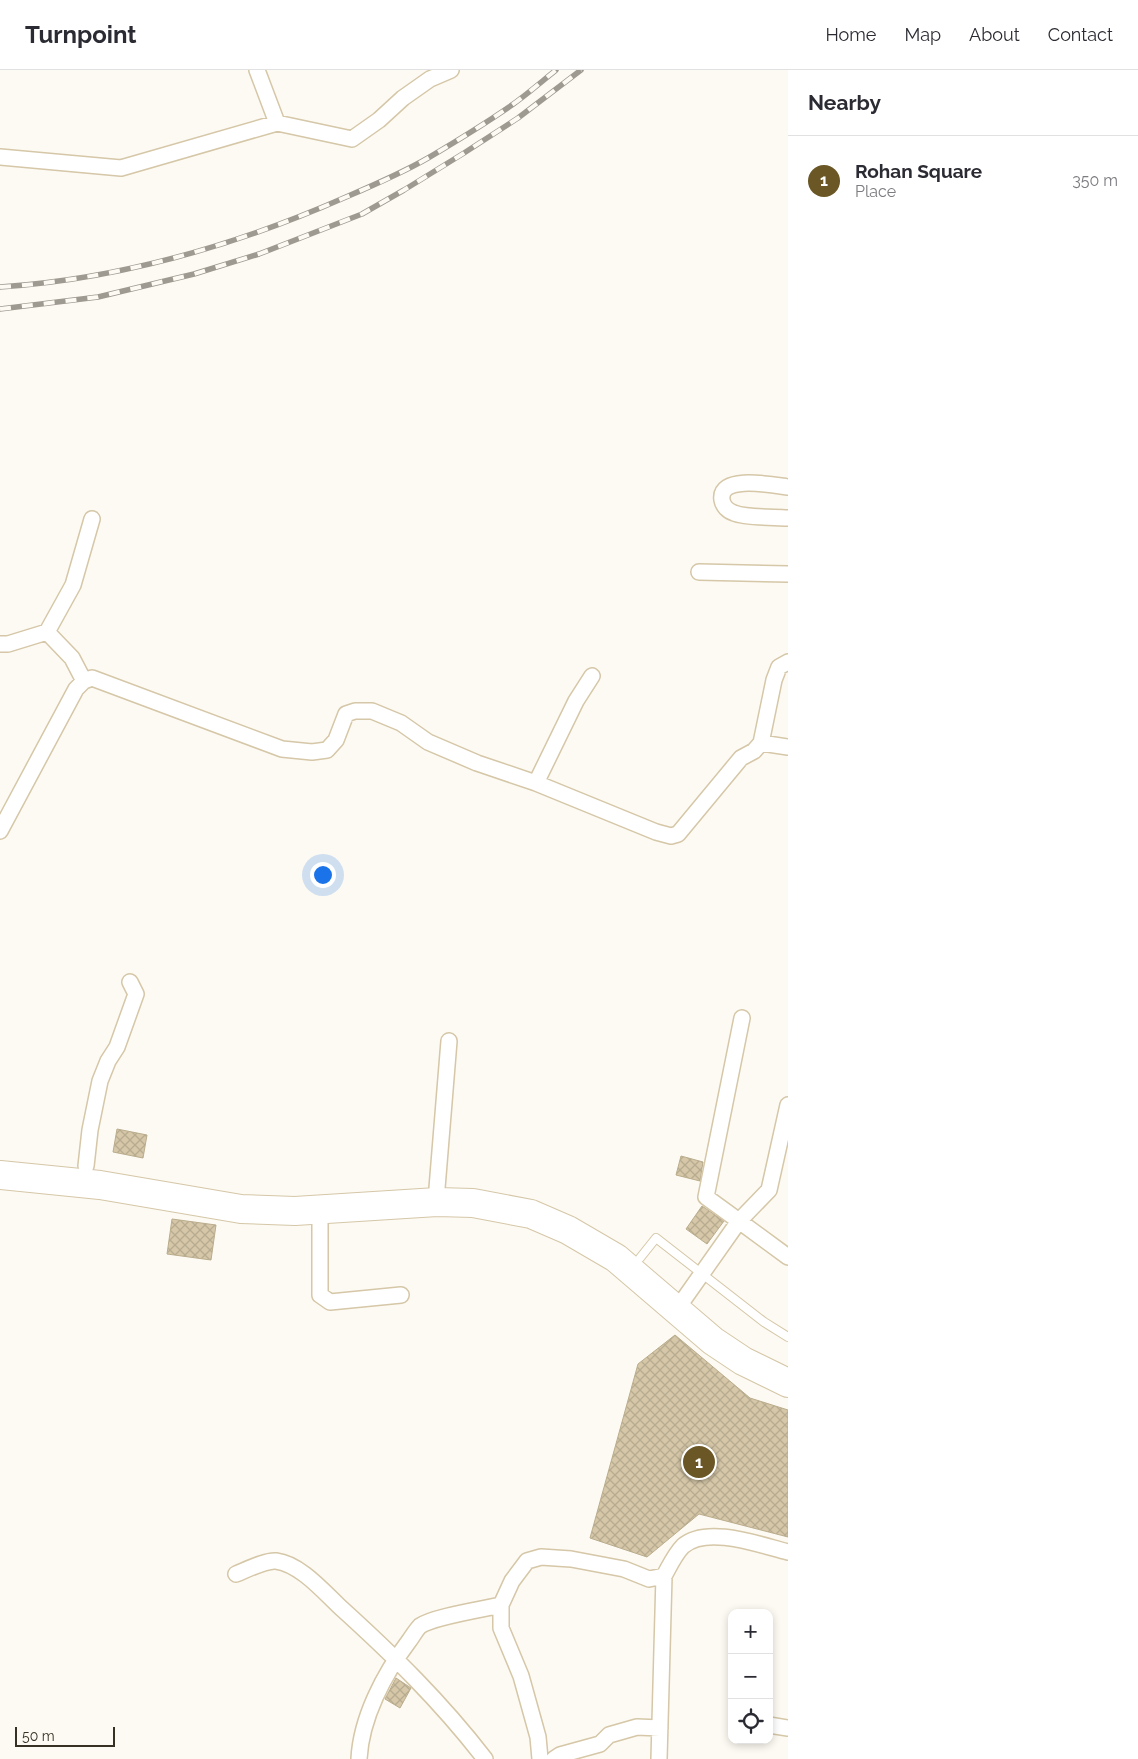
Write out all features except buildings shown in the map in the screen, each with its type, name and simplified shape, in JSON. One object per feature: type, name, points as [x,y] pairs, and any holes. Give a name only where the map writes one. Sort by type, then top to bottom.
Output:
[{"type":"highway","points":[[0,1159],[86,1166],[224,1190],[281,1196],[316,1196],[437,1188],[475,1189],[536,1201],[574,1217],[624,1246],[721,1330],[788,1368]]},
{"type":"highway","points":[[0,1175],[100,1184],[241,1209],[295,1211],[437,1202],[473,1203],[531,1214],[568,1230],[616,1258],[713,1341],[743,1361],[788,1383]]},
{"type":"street","points":[[257,70],[277,123]]},
{"type":"street","points":[[0,157],[121,168],[277,123],[352,138],[379,120],[402,98],[430,79],[451,70]]},
{"type":"street","points":[[788,486],[740,483],[726,487],[722,498],[723,504],[733,513],[788,518]]},
{"type":"street","points":[[0,644],[15,642],[47,632],[73,585],[92,519]]},
{"type":"street","points":[[699,572],[788,574]]},
{"type":"street","points":[[47,632],[72,658],[84,681]]},
{"type":"street","points":[[0,831],[76,689],[84,681],[92,678],[282,749],[305,752],[327,750],[336,740],[346,714],[355,711],[372,711],[401,723],[428,742],[477,763],[536,783],[670,836],[678,834],[741,758],[754,751],[761,743],[774,680],[779,667],[788,662]]},
{"type":"street","points":[[536,783],[576,701],[592,676]]},
{"type":"street","points":[[761,743],[788,747]]},
{"type":"street","points":[[86,1166],[90,1130],[100,1081],[108,1061],[117,1047],[136,994],[130,982]]},
{"type":"street","points":[[742,1018],[706,1197],[788,1257]]},
{"type":"street","points":[[437,1188],[449,1041]]},
{"type":"street","points":[[684,1299],[701,1272],[739,1221],[770,1190],[788,1105]]},
{"type":"street","points":[[320,1210],[320,1296],[330,1302],[401,1295]]},
{"type":"street","points":[[659,1759],[664,1576],[683,1546],[703,1537],[732,1537],[788,1552]]},
{"type":"street","points":[[540,1759],[538,1737],[521,1676],[501,1628],[501,1605],[512,1581],[527,1561],[541,1557],[571,1559],[624,1569],[649,1579],[664,1576]]},
{"type":"street","points":[[236,1574],[253,1566],[276,1561],[300,1570],[396,1658],[460,1726],[485,1759]]},
{"type":"street","points":[[359,1759],[360,1742],[374,1700],[396,1658],[420,1626],[441,1618],[501,1605]]},
{"type":"street","points":[[773,1726],[788,1728]]},
{"type":"street","points":[[554,1759],[560,1755],[600,1744],[609,1735],[637,1727],[660,1728]]},
{"type":"lane","points":[[640,1258],[656,1238],[764,1322],[788,1337]]},
{"type":"railway","points":[[0,287],[45,283],[133,268],[220,244],[305,214],[388,179],[428,158],[509,107],[556,70]]},
{"type":"railway","points":[[0,309],[98,297],[194,274],[259,254],[362,214],[404,190],[518,118],[581,70]]},
{"type":"place","name":"Rohan Square","points":[[699,1462]]}]
